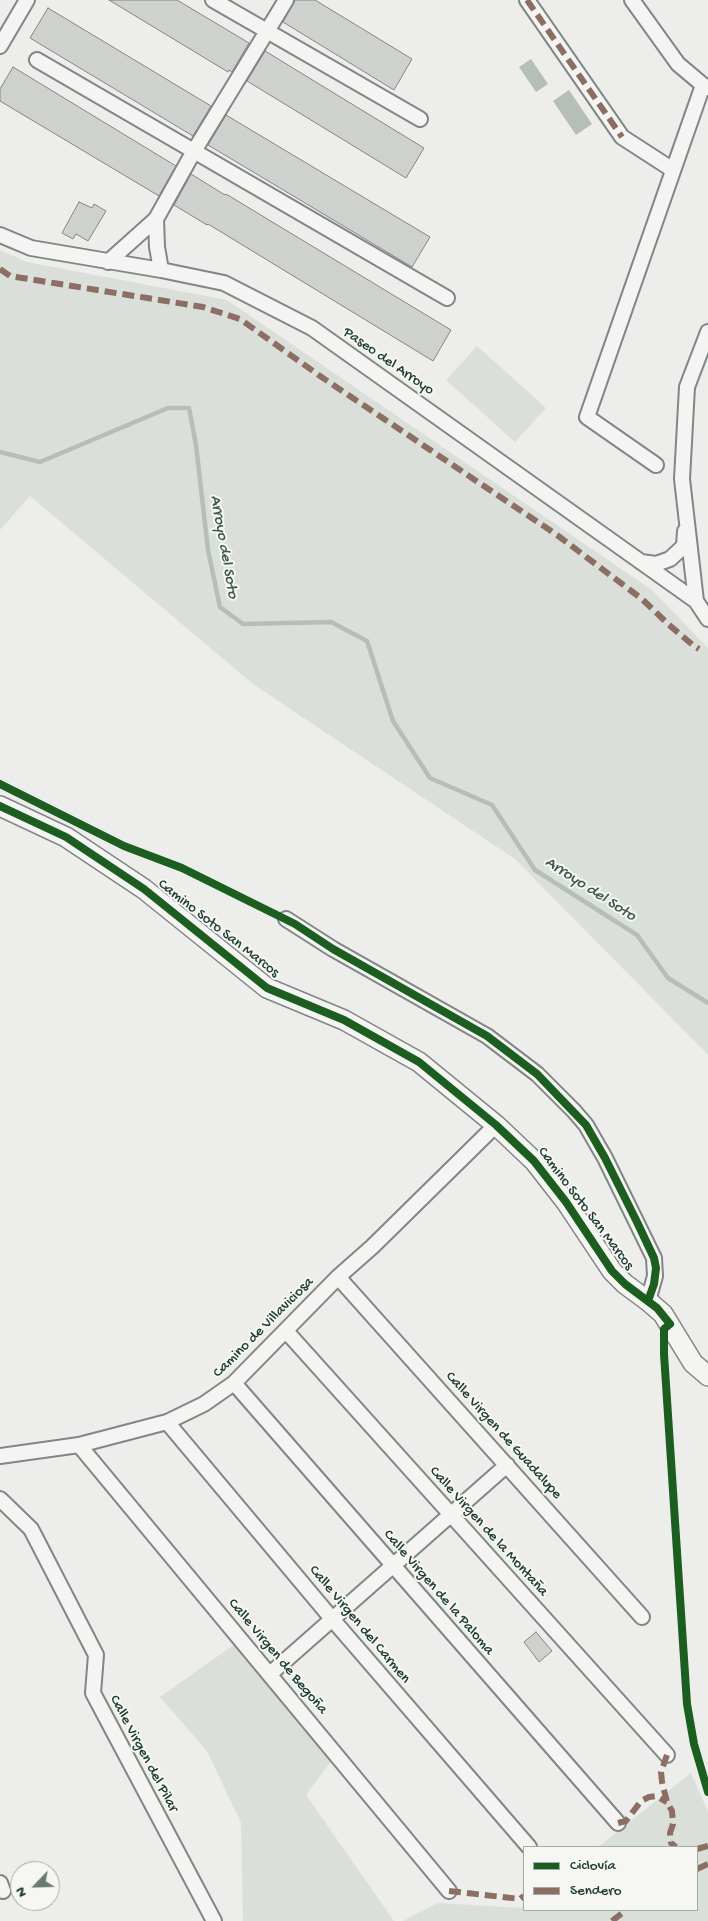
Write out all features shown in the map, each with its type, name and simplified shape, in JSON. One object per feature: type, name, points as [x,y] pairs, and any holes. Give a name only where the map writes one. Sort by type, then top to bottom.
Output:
[{"type":"street","points":[[0,46],[27,0]]},
{"type":"street","points":[[212,0],[420,120]]},
{"type":"street","points":[[108,262],[156,219],[194,151],[286,0]]},
{"type":"street","points":[[526,0],[622,137],[673,170]]},
{"type":"street","points":[[632,0],[678,64],[705,87],[673,170],[587,417],[656,465]]},
{"type":"street","points":[[37,60],[447,298]]},
{"type":"street","points":[[156,219],[157,246],[161,270]]},
{"type":"street","name":"Paseo del Arroyo","points":[[0,235],[31,248],[161,270],[224,283],[312,328],[696,601],[708,619]]},
{"type":"street","points":[[696,601],[682,479],[688,387],[708,332]]},
{"type":"street","points":[[640,562],[656,564],[670,559],[684,546],[686,517]]},
{"type":"street","name":"Camino Soto San Marcos","points":[[0,806],[66,837],[144,889],[267,988],[344,1020],[419,1062],[496,1125],[534,1160],[566,1202],[612,1271],[666,1319],[693,1363],[708,1376]]},
{"type":"street","points":[[286,919],[333,949],[487,1036],[537,1074],[565,1101],[586,1125],[594,1139],[654,1258],[655,1276],[648,1301]]},
{"type":"street","name":"Camino de Villaviciosa","points":[[0,1456],[79,1446],[166,1422],[204,1404],[234,1383],[338,1276],[372,1247],[496,1125]]},
{"type":"street","name":"Calle Virgen de Guadalupe","points":[[338,1276],[642,1617]]},
{"type":"street","name":"Calle Virgen de la Montaña","points":[[286,1331],[667,1755]]},
{"type":"street","name":"Calle Virgen de la Paloma","points":[[234,1383],[618,1823]]},
{"type":"street","name":"Calle Virgen del Carmen","points":[[166,1422],[333,1620],[528,1846]]},
{"type":"street","name":"Calle Virgen de Begoña","points":[[79,1446],[449,1891]]},
{"type":"street","points":[[270,1674],[506,1465]]},
{"type":"street","name":"Calle Virgen del Pilar","points":[[0,1498],[31,1529],[96,1655],[93,1693],[214,1921]]},
{"type":"shaded area","points":[[531,59],[548,84],[536,92],[519,67]]},
{"type":"shaded area","points":[[569,90],[592,124],[576,135],[553,101]]},
{"type":"shaded area","points":[[0,250],[27,262],[227,300],[652,590],[708,648],[708,1055],[515,859],[253,684],[30,496],[0,530]]},
{"type":"shaded area","points":[[477,346],[546,408],[515,442],[446,380]]},
{"type":"shaded area","points":[[235,1644],[332,1760],[306,1795],[394,1921],[243,1921],[241,1823],[207,1751],[160,1697]]},
{"type":"shaded area","points":[[691,1773],[708,1812],[708,1921],[403,1921],[438,1903],[521,1908],[523,1906],[523,1911],[698,1911],[698,1846],[599,1846]]},
{"type":"building","points":[[109,0],[177,0],[249,43],[232,72],[229,70],[228,72]]},
{"type":"building","points":[[295,0],[315,0],[412,59],[394,90],[283,22]]},
{"type":"building","points":[[48,8],[211,106],[193,136],[30,38]]},
{"type":"building","points":[[265,51],[424,148],[406,178],[247,81]]},
{"type":"building","points":[[13,67],[176,166],[159,196],[0,101],[0,89]]},
{"type":"building","points":[[226,115],[430,237],[412,267],[208,145]]},
{"type":"building","points":[[191,174],[451,330],[433,361],[174,205]]},
{"type":"building","points":[[79,202],[92,208],[94,204],[106,211],[88,241],[76,234],[73,239],[62,233]]},
{"type":"building","points":[[536,1632],[552,1651],[539,1662],[524,1642]]},
{"type":"waterway","name":"Arroyo del Soto","points":[[0,452],[40,462],[168,408],[189,408],[196,445],[208,550],[220,607],[243,624],[331,622],[367,641],[393,721],[430,778],[492,805],[535,870],[637,935],[668,978],[708,1003]]},
{"type":"marked path","points":[[527,0],[622,137]]},
{"type":"marked path","points":[[0,269],[10,276],[203,307],[240,319],[320,376],[557,535],[642,599],[668,624],[699,649]]},
{"type":"marked path","points":[[667,1755],[661,1772],[667,1802],[672,1811],[673,1824],[670,1833],[671,1843],[675,1846]]},
{"type":"marked path","points":[[618,1823],[626,1821],[641,1801],[649,1797],[656,1796],[667,1802]]},
{"type":"marked path","points":[[698,1849],[708,1846]]},
{"type":"marked path","points":[[698,1869],[708,1864]]},
{"type":"marked path","points":[[449,1891],[520,1899],[523,1897]]},
{"type":"marked path","points":[[612,1921],[625,1911]]},
{"type":"cycle path","points":[[0,784],[124,846],[182,868],[295,924],[333,949],[487,1036],[537,1074],[586,1125],[637,1222],[654,1258],[656,1268],[654,1284],[648,1301]]},
{"type":"cycle path","points":[[0,806],[66,837],[144,889],[267,988],[344,1020],[419,1062],[496,1125],[534,1161],[566,1202],[612,1271],[625,1284],[657,1308],[670,1324],[664,1329],[664,1354],[687,1704],[694,1744],[708,1792]]}]
